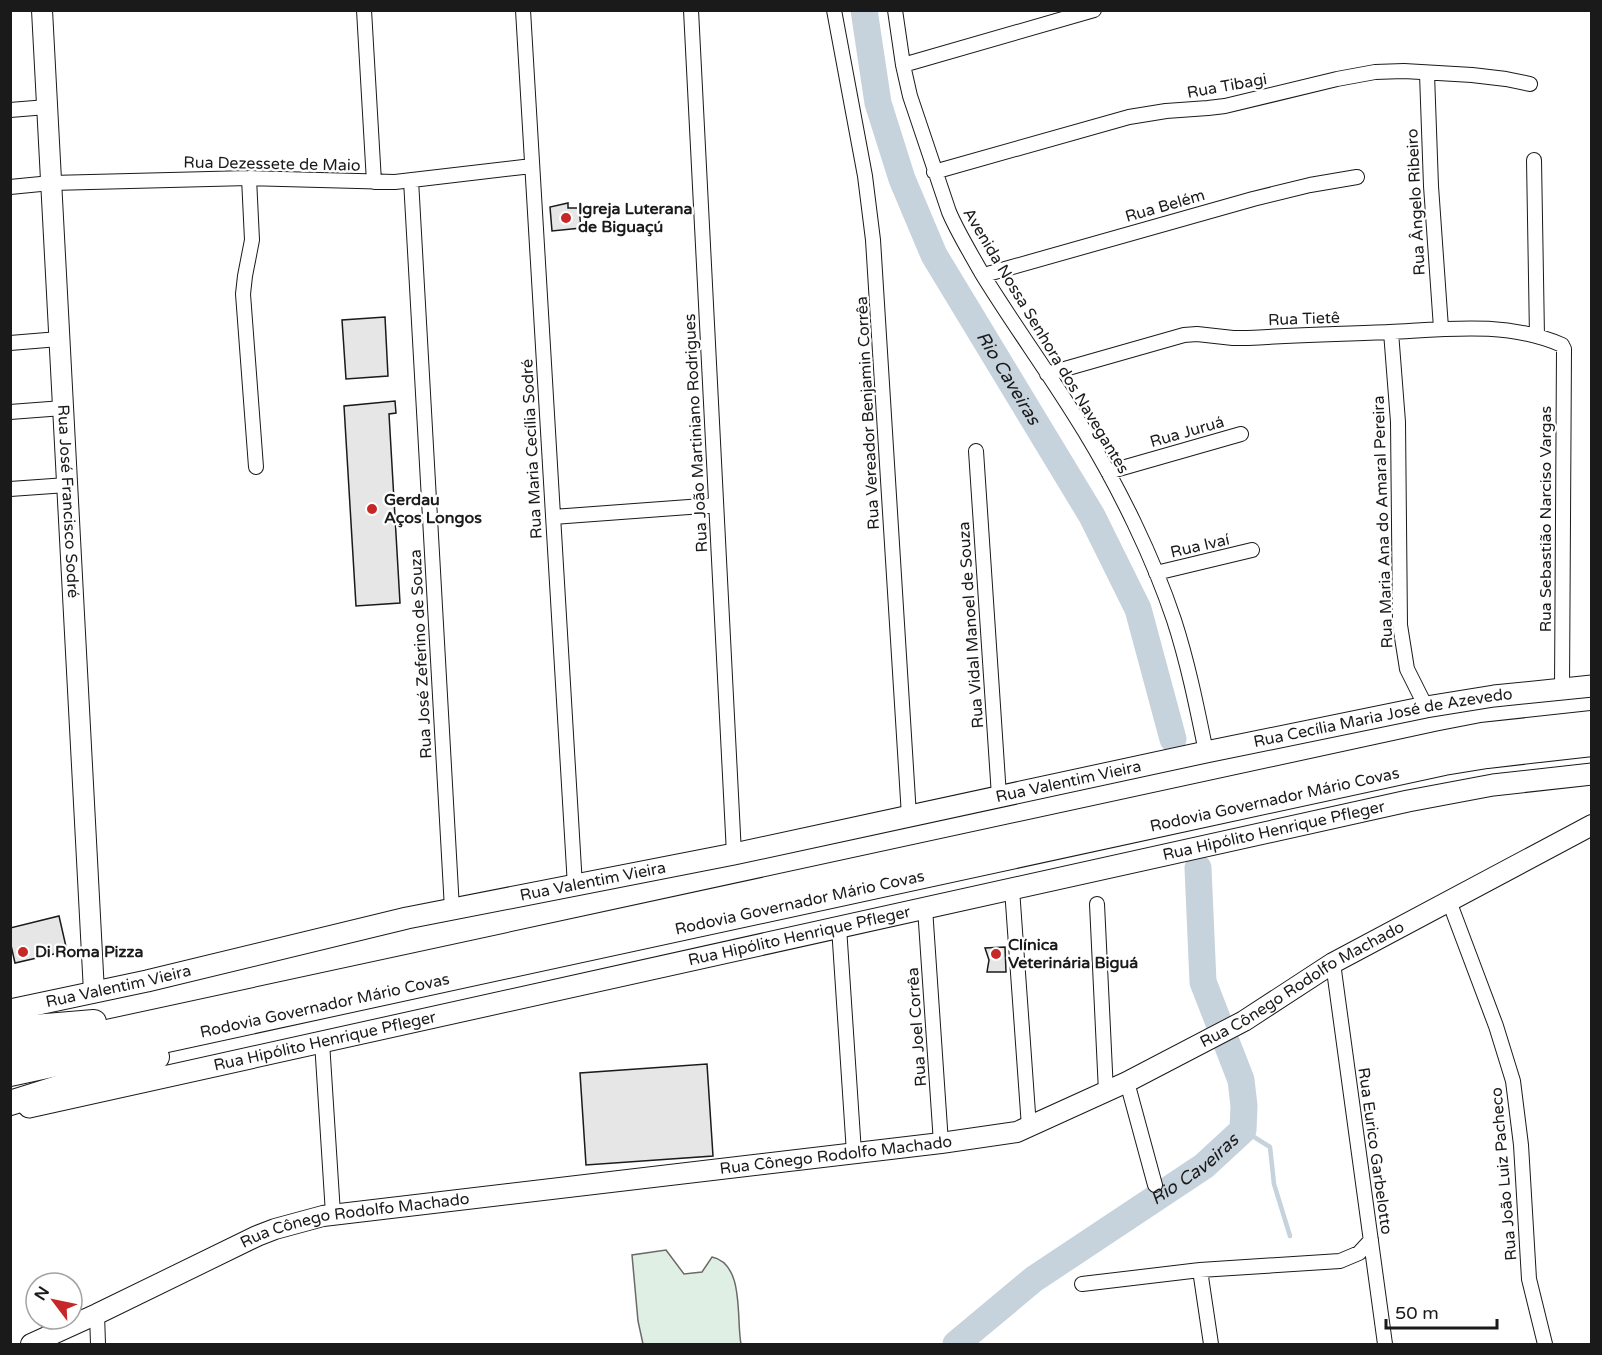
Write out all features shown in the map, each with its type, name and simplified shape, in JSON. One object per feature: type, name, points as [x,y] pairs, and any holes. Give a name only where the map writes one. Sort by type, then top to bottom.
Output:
[{"type":"highway","name":"Rodovia Governador Mário Covas","points":[[10,1053],[1441,743],[1482,735],[1592,723]]},
{"type":"highway","name":"Rodovia Governador Mário Covas","points":[[10,1074],[1444,763],[1497,754],[1592,744]]},
{"type":"highway","points":[[10,1103],[299,1011]]},
{"type":"highway","points":[[10,1029],[198,1012]]},
{"type":"main road","name":"Rua José Francisco Sodré","points":[[42,10],[94,992]]},
{"type":"main road","name":"Rua Cecília Maria José de Azevedo","points":[[1177,758],[1426,707],[1485,697],[1592,686]]},
{"type":"main road","name":"Rua Valentim Vieira","points":[[10,1010],[407,918],[734,854],[1177,758]]},
{"type":"main road","name":"Rua Hipólito Henrique Pfleger","points":[[10,1111],[1446,793],[1493,785],[1592,774]]},
{"type":"main road","name":"Rua Cônego Rodolfo Machado","points":[[31,1344],[275,1228],[333,1214],[854,1154],[1007,1134],[1029,1127],[1127,1082],[1244,1021],[1333,963],[1592,825]]},
{"type":"street","points":[[364,10],[374,182]]},
{"type":"street","name":"Rua Maria Cecília Sodré","points":[[524,10],[575,886]]},
{"type":"street","name":"Rua João Martiniano Rodrigues","points":[[691,10],[734,854]]},
{"type":"street","name":"Rua Vereador Benjamin Corrêa","points":[[834,10],[865,176],[873,240],[909,816]]},
{"type":"street","name":"Avenida Nossa Senhora dos Navegantes","points":[[895,10],[910,96],[934,172],[956,228],[1084,431],[1108,472],[1138,534],[1170,609],[1191,681],[1206,752]]},
{"type":"street","points":[[903,65],[1094,10]]},
{"type":"street","name":"Rua Tibagi","points":[[934,172],[1140,115],[1225,106],[1375,72],[1404,71],[1472,75],[1530,84]]},
{"type":"street","name":"Rua Ângelo Ribeiro","points":[[1427,74],[1431,186],[1441,328]]},
{"type":"street","points":[[10,110],[47,107]]},
{"type":"street","points":[[1534,160],[1537,336]]},
{"type":"street","name":"Rua Dezessete de Maio","points":[[10,187],[51,183],[249,178],[374,182],[532,166]]},
{"type":"street","name":"Rua Belém","points":[[984,275],[1253,198],[1357,177]]},
{"type":"street","points":[[249,178],[252,240],[243,294],[256,467]]},
{"type":"street","name":"Rua José Zeferino de Souza","points":[[411,180],[452,909]]},
{"type":"street","name":"Rua Tietê","points":[[1047,374],[1184,335],[1197,334],[1248,338],[1441,328],[1486,328],[1537,336],[1562,345],[1564,349]]},
{"type":"street","name":"Rua Maria Ana do Amaral Pereira","points":[[1390,332],[1398,422],[1400,625],[1407,669],[1426,707]]},
{"type":"street","points":[[10,344],[59,339]]},
{"type":"street","name":"Rua Sebastião Narciso Vargas","points":[[1562,688],[1564,349]]},
{"type":"street","points":[[10,412],[63,408]]},
{"type":"street","name":"Rua Juruá","points":[[1108,472],[1241,434]]},
{"type":"street","name":"Rua Vidal Manoel de Souza","points":[[976,451],[999,796]]},
{"type":"street","points":[[10,489],[67,484]]},
{"type":"street","points":[[553,517],[716,505]]},
{"type":"street","name":"Rua Ivaí","points":[[1156,573],[1252,550]]},
{"type":"street","points":[[1012,889],[1029,1127]]},
{"type":"street","name":"Rua João Luiz Pacheco","points":[[1449,901],[1497,1026],[1513,1081],[1521,1145],[1529,1279],[1545,1344]]},
{"type":"street","points":[[1097,904],[1106,1092]]},
{"type":"street","name":"Rua Joel Corrêa","points":[[925,908],[941,1143]]},
{"type":"street","points":[[839,927],[854,1154]]},
{"type":"street","name":"Rua Eurico Garbelotto","points":[[1333,963],[1385,1344]]},
{"type":"street","points":[[322,1042],[333,1214]]},
{"type":"street","points":[[1127,1082],[1155,1185]]},
{"type":"street","points":[[1082,1284],[1200,1270],[1340,1261],[1359,1253],[1371,1240]]},
{"type":"street","points":[[1200,1270],[1211,1344]]},
{"type":"street","points":[[97,1314],[98,1344]]},
{"type":"green space","points":[[666,1250],[684,1274],[702,1272],[712,1257],[723,1262],[730,1270],[737,1294],[741,1344],[643,1344],[638,1321],[632,1255]]},
{"type":"building","name":"Igreja Luterana de Biguaçú","points":[[568,203],[568,208],[579,208],[581,228],[552,231],[550,207]]},
{"type":"building","points":[[385,317],[388,376],[346,379],[342,320]]},
{"type":"building","name":"Gerdau Aços Longos","points":[[395,401],[396,413],[389,414],[400,603],[356,606],[344,406]]},
{"type":"building","points":[[59,916],[67,951],[15,963],[10,941],[10,928]]},
{"type":"building","name":"Clínica Veterinária Biguá","points":[[1005,947],[1006,972],[987,972],[989,960],[985,948]]},
{"type":"building","points":[[707,1064],[713,1156],[586,1165],[580,1073]]},
{"type":"waterway","name":"Rio Caveiras","points":[[864,10],[878,103],[902,179],[934,255],[1092,516],[1138,609],[1173,739]]},
{"type":"waterway","name":"Rio Caveiras","points":[[956,1344],[1034,1279],[1204,1166],[1243,1130],[1244,1106],[1241,1080],[1203,982],[1198,868]]},
{"type":"waterway","points":[[1243,1130],[1270,1147],[1274,1184],[1290,1236]]},
{"type":"place","name":"Igreja Luterana de Biguaçú","points":[[566,218]]},
{"type":"place","name":"Gerdau Aços Longos","points":[[372,509]]},
{"type":"place","name":"Di Roma Pizza","points":[[23,952]]},
{"type":"place","name":"Clínica Veterinária Biguá","points":[[996,954]]}]
